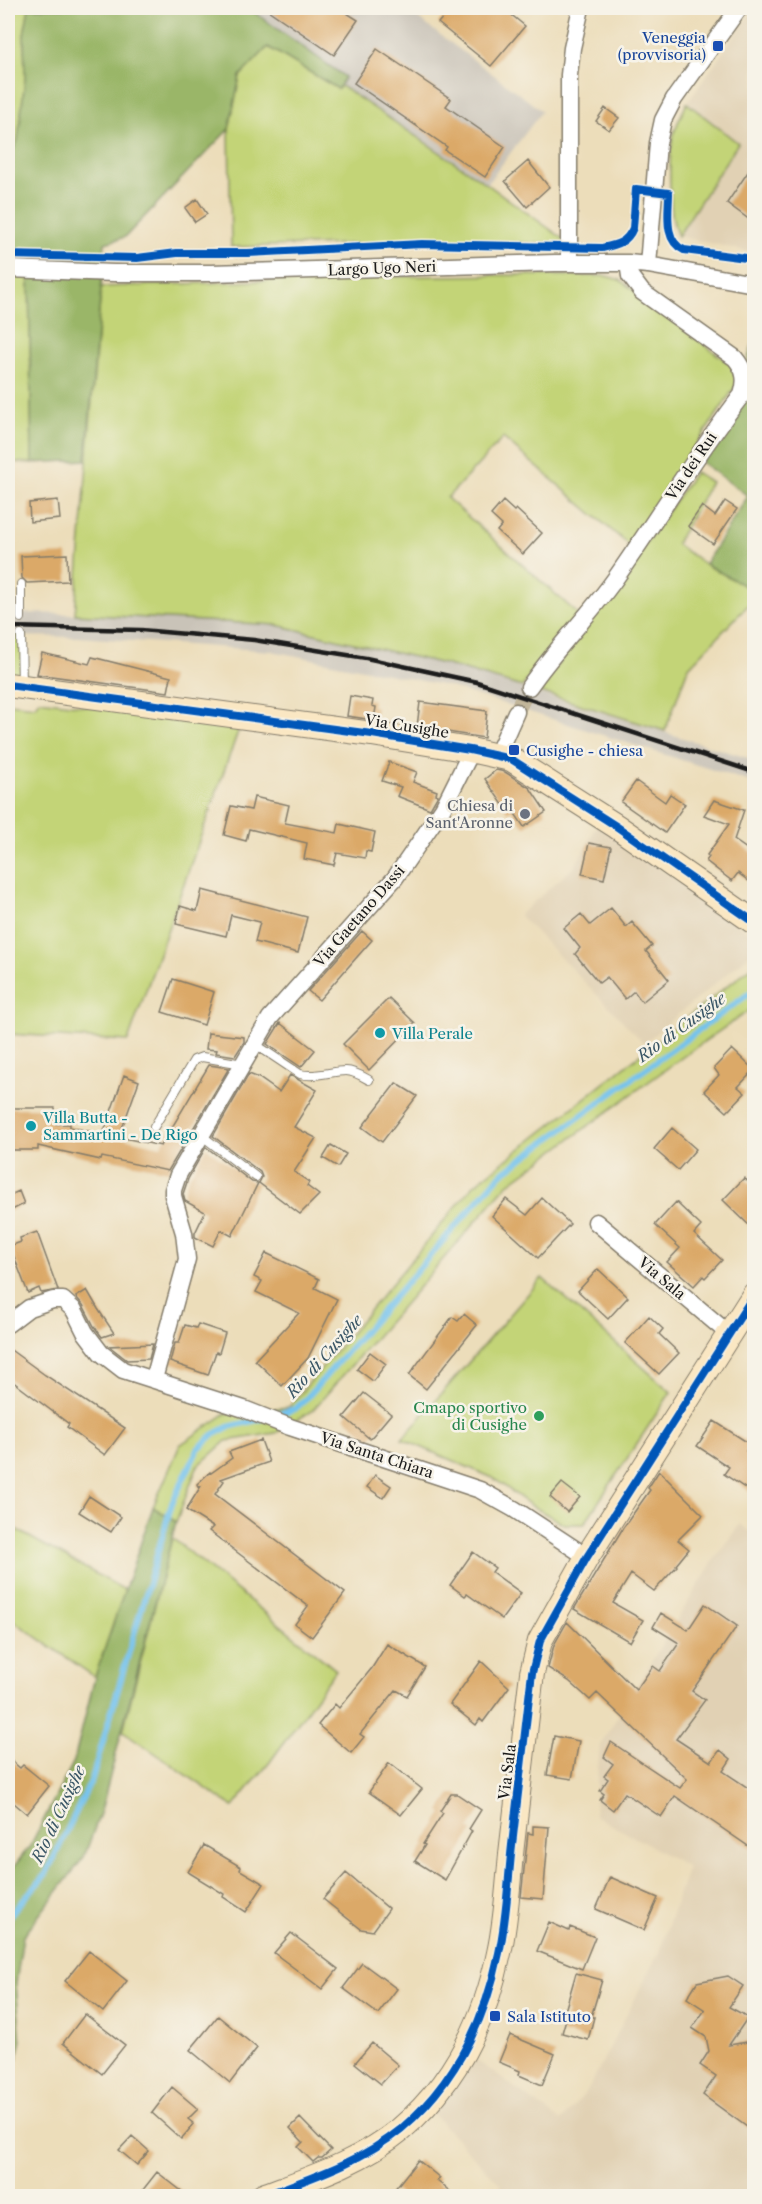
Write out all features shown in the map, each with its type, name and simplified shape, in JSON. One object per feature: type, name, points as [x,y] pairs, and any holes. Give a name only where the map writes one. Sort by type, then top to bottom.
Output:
[{"type":"street","points":[[569,263],[569,75],[572,48],[581,8]]},
{"type":"street","points":[[648,265],[658,142],[663,120],[678,93],[739,8]]},
{"type":"street","name":"Largo Ugo Neri","points":[[8,269],[114,273],[211,273],[628,263],[754,284]]},
{"type":"street","name":"Via dei Rui","points":[[529,687],[614,580],[687,469],[742,395],[746,383],[741,366],[735,358],[642,292],[630,276],[628,263]]},
{"type":"street","name":"Via Cusighe","points":[[15,686],[331,728],[470,750],[511,759],[561,790],[754,922]]},
{"type":"street","points":[[497,755],[516,712]]},
{"type":"street","name":"Via Gaetano Dassi","points":[[154,1379],[187,1259],[184,1233],[173,1190],[178,1175],[277,1010],[395,878],[442,808],[470,750]]},
{"type":"street","name":"Via Sala","points":[[596,1222],[729,1334]]},
{"type":"street","name":"Via Sala","points":[[263,2196],[351,2162],[401,2129],[447,2080],[467,2047],[482,2014],[500,1951],[535,1656],[549,1624],[587,1557],[754,1295]]},
{"type":"street","points":[[8,1324],[29,1308],[53,1300],[63,1300],[74,1310],[89,1339],[108,1360],[123,1370],[154,1379]]},
{"type":"street","name":"Via Santa Chiara","points":[[154,1379],[480,1490],[514,1509],[587,1557]]},
{"type":"lane","points":[[21,584],[21,618]]},
{"type":"lane","points":[[15,686],[21,635]]},
{"type":"lane","points":[[255,1044],[300,1074],[309,1076],[345,1071],[354,1072],[369,1080]]},
{"type":"lane","points":[[154,1126],[194,1060],[202,1057],[243,1064]]},
{"type":"lane","points":[[201,1135],[256,1178]]},
{"type":"shaded area","points":[[248,8],[404,8],[542,111],[487,184],[341,86],[345,77]]},
{"type":"shaded area","points":[[754,8],[754,253],[678,236],[738,143],[687,103]]},
{"type":"shaded area","points":[[8,613],[75,614],[276,625],[444,664],[754,760],[754,783],[448,686],[272,651],[79,637],[8,636]]},
{"type":"shaded area","points":[[598,824],[754,936],[754,951],[644,1043],[519,915],[575,866]]},
{"type":"shaded area","points":[[740,1524],[754,1535],[754,2196],[492,2196],[501,2185],[431,2112],[469,2055],[561,2121],[588,2090],[659,1952],[688,1867],[594,1815],[600,1745],[715,1558]]},
{"type":"green space","points":[[8,8],[29,8],[24,34],[25,79],[18,140],[8,160]]},
{"type":"green space","points":[[29,8],[248,8],[345,77],[338,89],[268,47],[240,76],[229,129],[125,237],[105,243],[86,460],[32,463],[29,272],[8,270],[8,160],[18,140],[25,79],[24,34]]},
{"type":"green space","points":[[268,47],[338,89],[341,86],[487,184],[565,240],[562,243],[428,242],[231,247],[229,129],[240,76]]},
{"type":"green space","points":[[687,103],[738,143],[678,236],[672,214],[671,156],[674,133]]},
{"type":"green space","points":[[8,270],[29,272],[32,463],[8,462]]},
{"type":"green space","points":[[606,276],[620,280],[735,368],[737,384],[630,546],[503,438],[447,498],[578,614],[522,687],[444,664],[276,625],[75,614],[101,287],[366,277]]},
{"type":"green space","points":[[754,341],[754,591],[705,564],[748,496],[701,462],[751,382],[748,358]]},
{"type":"green space","points":[[695,472],[711,482],[676,544],[705,564],[754,591],[754,599],[688,668],[665,731],[537,691],[589,624]]},
{"type":"green space","points":[[25,635],[26,676],[8,674],[8,636]]},
{"type":"green space","points":[[39,700],[240,726],[128,1041],[8,1034],[8,703],[35,706]]},
{"type":"green space","points":[[754,965],[754,1007],[507,1185],[313,1410],[276,1433],[226,1441],[197,1467],[176,1522],[153,1507],[180,1445],[225,1414],[289,1407],[474,1185]]},
{"type":"green space","name":"Cmapo sportivo di Cusighe","points":[[542,1278],[671,1392],[584,1524],[564,1524],[532,1506],[493,1478],[402,1439]]},
{"type":"green space","points":[[153,1507],[176,1522],[101,1811],[84,1857],[23,1936],[16,1983],[21,2044],[8,2089],[8,1874],[30,1846],[74,1761],[95,1677]]},
{"type":"green space","points":[[8,1525],[125,1590],[95,1677],[8,1617]]},
{"type":"green space","points":[[172,1538],[336,1670],[270,1762],[233,1807],[123,1731]]},
{"type":"building","points":[[265,8],[339,8],[358,20],[334,55]]},
{"type":"building","points":[[451,8],[503,8],[525,26],[491,66],[438,23]]},
{"type":"building","points":[[377,49],[451,99],[446,106],[505,147],[485,177],[445,150],[447,147],[354,83]]},
{"type":"building","points":[[605,108],[619,118],[609,130],[596,121]]},
{"type":"building","points":[[528,161],[549,187],[527,207],[505,181]]},
{"type":"building","points":[[754,163],[754,223],[727,203]]},
{"type":"building","points":[[197,199],[207,214],[195,222],[185,208]]},
{"type":"building","points":[[58,500],[60,519],[30,522],[29,503]]},
{"type":"building","points":[[503,501],[514,511],[516,509],[542,533],[523,554],[497,531],[502,525],[491,515]]},
{"type":"building","points":[[725,501],[737,509],[713,544],[688,526],[702,506],[715,516]]},
{"type":"building","points":[[67,554],[68,581],[27,583],[22,578],[21,556]]},
{"type":"building","points":[[42,653],[89,664],[92,657],[171,677],[168,692],[37,674]]},
{"type":"building","points":[[350,696],[373,700],[372,706],[376,707],[374,720],[347,716]]},
{"type":"building","points":[[420,702],[487,711],[484,738],[417,727]]},
{"type":"building","points":[[389,762],[417,772],[413,782],[437,791],[438,795],[430,809],[397,796],[401,787],[382,781]]},
{"type":"building","points":[[496,770],[505,772],[530,788],[546,812],[524,827],[512,809],[508,812],[485,779]]},
{"type":"building","points":[[636,781],[665,802],[670,794],[685,804],[665,833],[621,802]]},
{"type":"building","points":[[254,797],[289,805],[285,823],[337,833],[339,824],[375,832],[371,852],[366,851],[365,858],[337,853],[334,865],[304,859],[307,843],[249,829],[246,841],[224,835],[231,806],[251,810]]},
{"type":"building","points":[[714,800],[744,810],[734,840],[754,854],[754,885],[738,873],[732,881],[706,861],[709,857],[707,855],[729,824],[704,815]]},
{"type":"building","points":[[589,843],[611,847],[604,879],[582,874]]},
{"type":"building","points":[[202,890],[307,917],[298,953],[255,942],[260,922],[231,915],[226,936],[176,924],[180,906],[197,911]]},
{"type":"building","points":[[611,908],[626,927],[632,922],[652,946],[646,951],[669,980],[642,1002],[634,991],[625,999],[607,977],[599,983],[575,954],[580,948],[564,928],[581,914],[590,925]]},
{"type":"building","points":[[362,931],[372,940],[319,1000],[308,991]]},
{"type":"building","points":[[173,979],[214,992],[204,1025],[162,1012]]},
{"type":"building","name":"Villa Perale","points":[[389,998],[415,1023],[369,1070],[343,1044]]},
{"type":"building","points":[[280,1023],[315,1050],[301,1067],[267,1044]]},
{"type":"building","points":[[208,1033],[244,1037],[244,1042],[235,1056],[216,1053],[217,1050],[206,1049]]},
{"type":"building","points":[[732,1049],[754,1070],[738,1087],[745,1093],[727,1112],[704,1091],[719,1075],[714,1068]]},
{"type":"building","points":[[209,1065],[229,1068],[168,1171],[102,1157],[101,1160],[38,1146],[38,1150],[8,1150],[8,1108],[55,1108],[56,1124],[70,1124],[70,1127],[103,1134],[124,1075],[139,1081],[119,1137],[161,1146]]},
{"type":"building","points":[[249,1074],[279,1092],[290,1075],[317,1090],[294,1127],[316,1138],[294,1172],[309,1182],[307,1186],[319,1195],[300,1214],[259,1183],[262,1177],[260,1172],[213,1136]]},
{"type":"building","points":[[396,1083],[417,1096],[382,1142],[362,1127]]},
{"type":"building","points":[[672,1128],[696,1149],[678,1170],[654,1149]]},
{"type":"building","points":[[331,1145],[346,1154],[338,1167],[323,1158]]},
{"type":"building","points":[[206,1147],[252,1182],[258,1183],[232,1236],[221,1230],[213,1246],[195,1237],[205,1212],[185,1201],[183,1194],[188,1179]]},
{"type":"building","points":[[744,1178],[754,1187],[754,1230],[723,1200]]},
{"type":"building","points":[[19,1191],[24,1204],[8,1212],[8,1196]]},
{"type":"building","points":[[542,1198],[570,1224],[538,1258],[492,1216],[506,1199],[527,1215]]},
{"type":"building","points":[[676,1202],[701,1226],[694,1234],[722,1260],[694,1286],[667,1262],[680,1248],[655,1225]]},
{"type":"building","points":[[37,1232],[58,1290],[41,1293],[39,1288],[28,1293],[10,1246],[21,1242],[20,1238]]},
{"type":"building","points":[[266,1253],[319,1279],[315,1288],[337,1299],[308,1358],[282,1386],[255,1360],[299,1313],[256,1292],[262,1281],[254,1277]]},
{"type":"building","points":[[598,1269],[628,1297],[608,1319],[578,1291]]},
{"type":"building","points":[[87,1290],[114,1333],[102,1337],[94,1326],[76,1297]]},
{"type":"building","points":[[464,1314],[477,1325],[426,1389],[409,1375],[452,1317],[458,1321]]},
{"type":"building","points":[[649,1316],[663,1329],[659,1334],[679,1353],[659,1374],[625,1343]]},
{"type":"building","points":[[198,1324],[225,1333],[219,1353],[216,1352],[208,1375],[170,1362],[175,1343],[179,1343],[185,1325],[196,1328]]},
{"type":"building","points":[[153,1344],[149,1359],[127,1360],[109,1346]]},
{"type":"building","points":[[8,1348],[125,1428],[105,1455],[67,1427],[69,1424],[8,1378]]},
{"type":"building","points":[[370,1352],[386,1364],[373,1381],[357,1369]]},
{"type":"building","points":[[364,1393],[391,1414],[370,1439],[344,1417]]},
{"type":"building","points":[[714,1421],[750,1444],[746,1451],[754,1457],[754,1494],[724,1474],[729,1467],[697,1446]]},
{"type":"building","points":[[261,1440],[269,1462],[221,1479],[224,1481],[215,1494],[345,1593],[312,1637],[295,1624],[308,1606],[209,1531],[213,1527],[186,1510],[201,1486],[198,1487],[197,1484],[210,1472],[232,1458],[229,1452]]},
{"type":"building","points":[[659,1471],[703,1515],[678,1540],[689,1549],[654,1591],[631,1574],[613,1603],[643,1620],[630,1642],[574,1609],[623,1528],[650,1490],[648,1488]]},
{"type":"building","points":[[375,1475],[391,1486],[383,1498],[367,1487]]},
{"type":"building","points":[[562,1483],[580,1497],[567,1512],[550,1497]]},
{"type":"building","points":[[89,1496],[121,1517],[111,1532],[79,1512]]},
{"type":"building","points":[[473,1552],[495,1568],[492,1572],[521,1593],[502,1619],[450,1585]]},
{"type":"building","points":[[705,1604],[737,1626],[692,1691],[705,1700],[676,1739],[711,1762],[720,1750],[731,1759],[723,1771],[754,1792],[754,1850],[675,1796],[661,1817],[625,1793],[613,1810],[600,1800],[604,1794],[600,1791],[608,1779],[604,1776],[613,1764],[604,1757],[611,1742],[680,1788],[687,1779],[597,1693],[590,1700],[569,1681],[548,1668],[554,1645],[567,1622],[636,1690],[653,1666],[660,1671],[679,1643],[653,1627],[661,1613],[688,1630]]},
{"type":"building","points":[[387,1644],[425,1667],[407,1696],[396,1690],[360,1734],[364,1737],[351,1753],[318,1725],[335,1704],[339,1708],[372,1668]]},
{"type":"building","points":[[481,1661],[509,1687],[483,1722],[480,1719],[476,1725],[450,1704]]},
{"type":"building","points":[[554,1736],[579,1741],[572,1779],[547,1775]]},
{"type":"building","points":[[8,1758],[20,1768],[23,1765],[49,1786],[27,1814],[8,1798]]},
{"type":"building","points":[[389,1763],[422,1789],[401,1815],[369,1792]]},
{"type":"building","points":[[451,1794],[457,1794],[481,1810],[469,1829],[472,1831],[445,1880],[415,1861],[443,1813],[440,1811]]},
{"type":"building","points":[[533,1826],[549,1827],[543,1899],[521,1897],[528,1833],[533,1834]]},
{"type":"building","points":[[204,1845],[264,1884],[246,1912],[223,1897],[224,1894],[188,1872]]},
{"type":"building","points":[[346,1873],[389,1909],[373,1931],[361,1929],[323,1899]]},
{"type":"building","points":[[610,1877],[658,1898],[644,1930],[596,1909]]},
{"type":"building","points":[[549,1922],[569,1931],[570,1927],[595,1937],[582,1969],[537,1951]]},
{"type":"building","points":[[291,1933],[338,1969],[322,1989],[274,1953]]},
{"type":"building","points":[[89,1951],[127,1981],[103,2012],[65,1981]]},
{"type":"building","points":[[362,1963],[397,1989],[378,2014],[343,1988]]},
{"type":"building","points":[[576,1973],[602,1980],[591,2017],[594,2017],[588,2040],[562,2033],[568,2012],[565,2011]]},
{"type":"building","points":[[728,1976],[743,1986],[729,2007],[748,2017],[729,2045],[754,2041],[754,2132],[703,2095],[716,2076],[700,2065],[709,2051],[706,2037],[692,2028],[705,2010],[687,1998],[697,1982]]},
{"type":"building","points":[[85,2014],[125,2045],[102,2074],[63,2043]]},
{"type":"building","points":[[218,2016],[257,2048],[230,2083],[190,2050]]},
{"type":"building","points":[[510,2035],[555,2054],[542,2085],[519,2075],[520,2071],[499,2062]]},
{"type":"building","points":[[372,2043],[398,2065],[381,2084],[355,2063]]},
{"type":"building","points":[[172,2087],[198,2109],[188,2119],[194,2124],[181,2139],[152,2113]]},
{"type":"building","points":[[300,2118],[331,2150],[313,2162],[298,2147],[303,2142],[290,2128]]},
{"type":"building","points":[[132,2136],[149,2151],[137,2165],[119,2150]]},
{"type":"building","points":[[418,2160],[440,2178],[437,2181],[456,2196],[401,2196],[394,2190]]},
{"type":"building","points":[[157,2172],[188,2196],[138,2196]]},
{"type":"waterway","name":"Rio di Cusighe","points":[[273,1415],[295,1409],[305,1400],[501,1174],[754,990]]},
{"type":"waterway","name":"Rio di Cusighe","points":[[8,1917],[46,1874],[92,1779],[172,1503],[198,1449],[213,1435],[228,1427],[261,1419]]},
{"type":"tunnel","points":[[516,712],[529,687]]},
{"type":"railway","points":[[8,627],[141,630],[254,640],[366,658],[477,682],[754,772]]},
{"type":"cycle path","points":[[8,255],[137,258],[177,253],[248,253],[422,244],[602,248],[620,243],[631,233],[636,189],[669,193],[670,233],[677,246],[684,250],[754,259]]},
{"type":"cycle path","points":[[8,685],[372,734],[511,759],[616,826],[754,922]]},
{"type":"cycle path","points":[[263,2196],[335,2168],[386,2141],[420,2111],[437,2092],[465,2049],[485,2003],[502,1940],[532,1673],[540,1641],[587,1557],[754,1295]]},
{"type":"place","name":"Veneggia (provvisoria)","points":[[718,46]]},
{"type":"place","name":"Cusighe - chiesa","points":[[514,750]]},
{"type":"place","name":"Chiesa di Sant'Aronne","points":[[525,814]]},
{"type":"place","name":"Villa Perale","points":[[380,1033]]},
{"type":"place","name":"Villa Butta - Sammartini - De Rigo","points":[[31,1126]]},
{"type":"place","name":"Cmapo sportivo di Cusighe","points":[[539,1416]]},
{"type":"place","name":"Sala Istituto","points":[[495,2016]]}]
